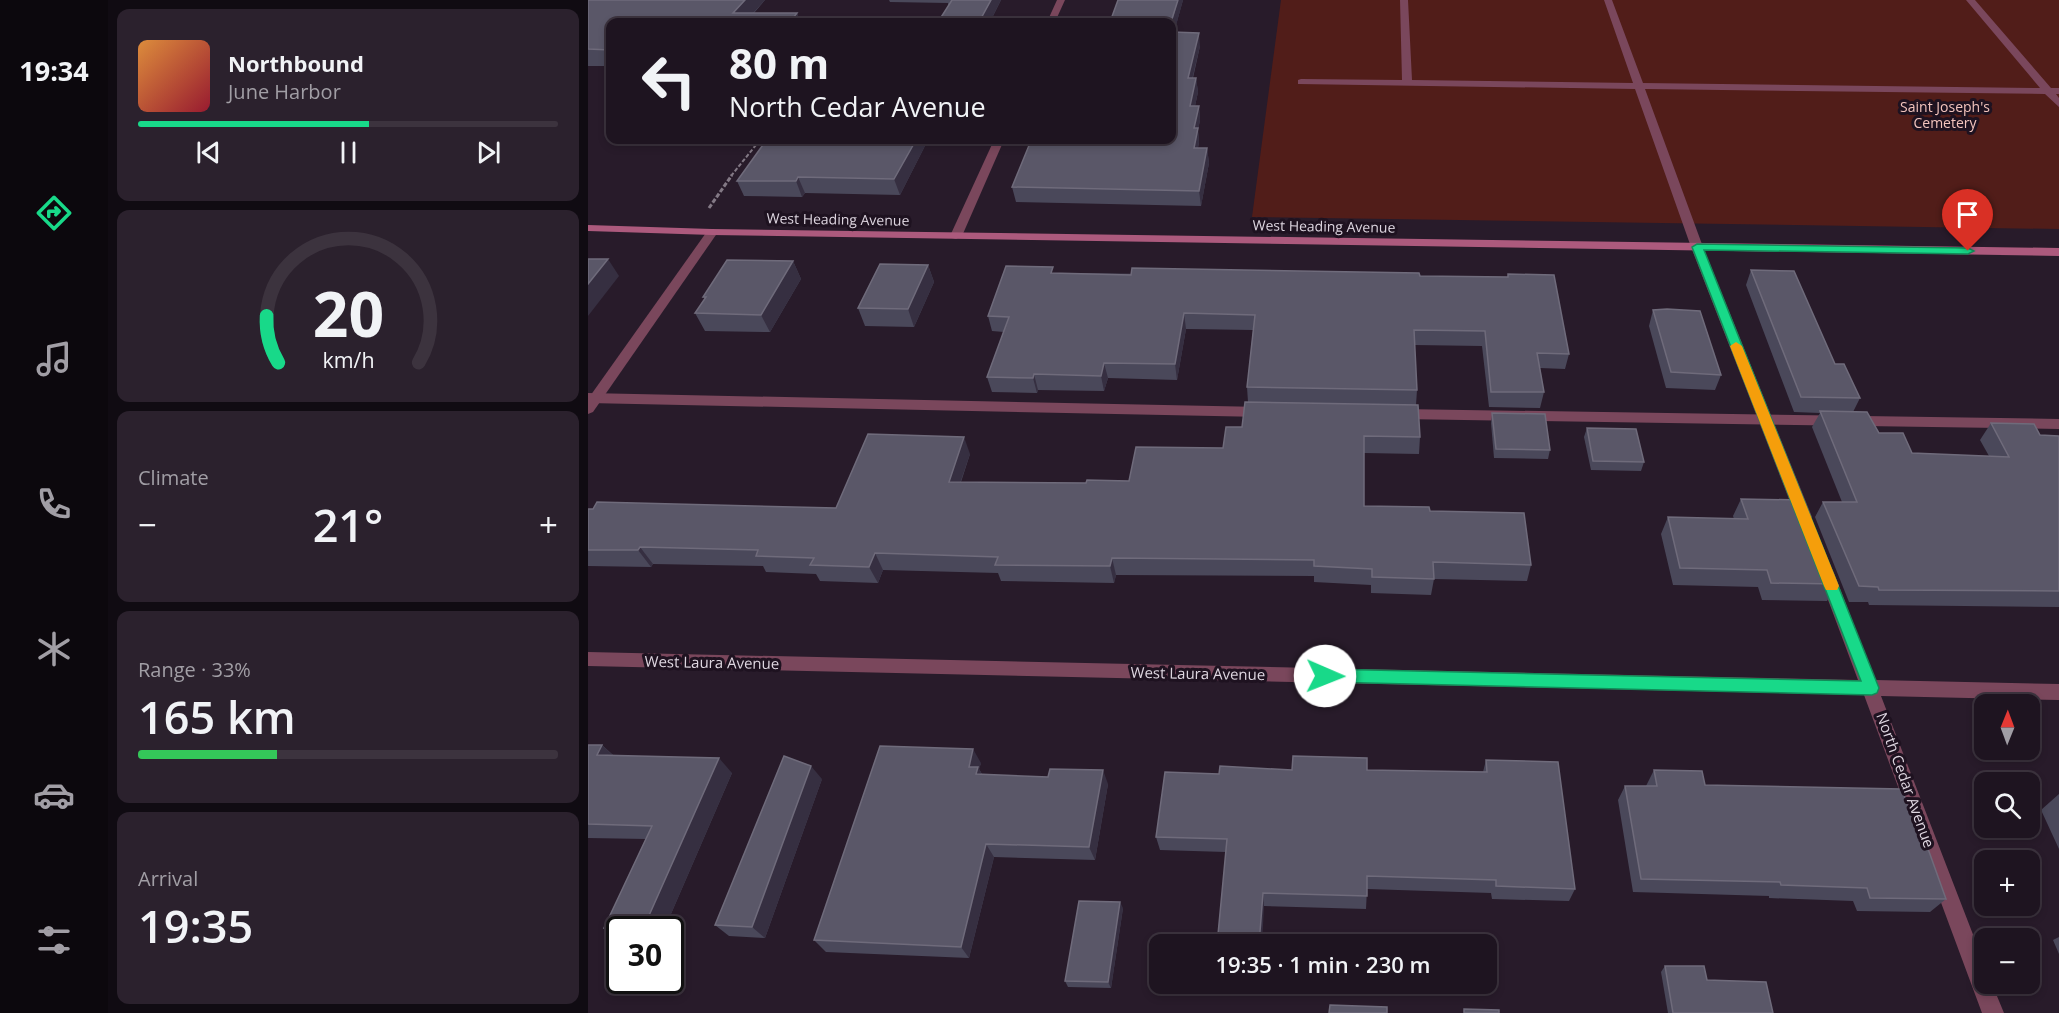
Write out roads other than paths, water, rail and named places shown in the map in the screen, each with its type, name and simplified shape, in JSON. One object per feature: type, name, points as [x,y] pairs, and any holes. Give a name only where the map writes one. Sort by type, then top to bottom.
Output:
[{"type":"street","points":[[1053,18],[1061,0]]},
{"type":"street","points":[[1404,0],[1407,83]]},
{"type":"street","points":[[1608,0],[1697,247],[1812,537]]},
{"type":"street","points":[[1970,0],[2059,104]]},
{"type":"street","points":[[1301,82],[2059,91]]},
{"type":"street","points":[[956,236],[997,144]]},
{"type":"street","name":"West Heading Avenue","points":[[588,228],[956,236],[2059,252]]},
{"type":"street","points":[[591,401],[712,232]]},
{"type":"street","points":[[591,401],[1278,412]]},
{"type":"street","points":[[1385,414],[2059,424]]},
{"type":"street","name":"North Cedar Avenue","points":[[1820,558],[1872,688],[1993,1013]]},
{"type":"street","name":"West Laura Avenue","points":[[588,659],[2059,692]]},
{"type":"park label","name":"Saint Joseph's Cemetery","points":[[1945,114]]}]
